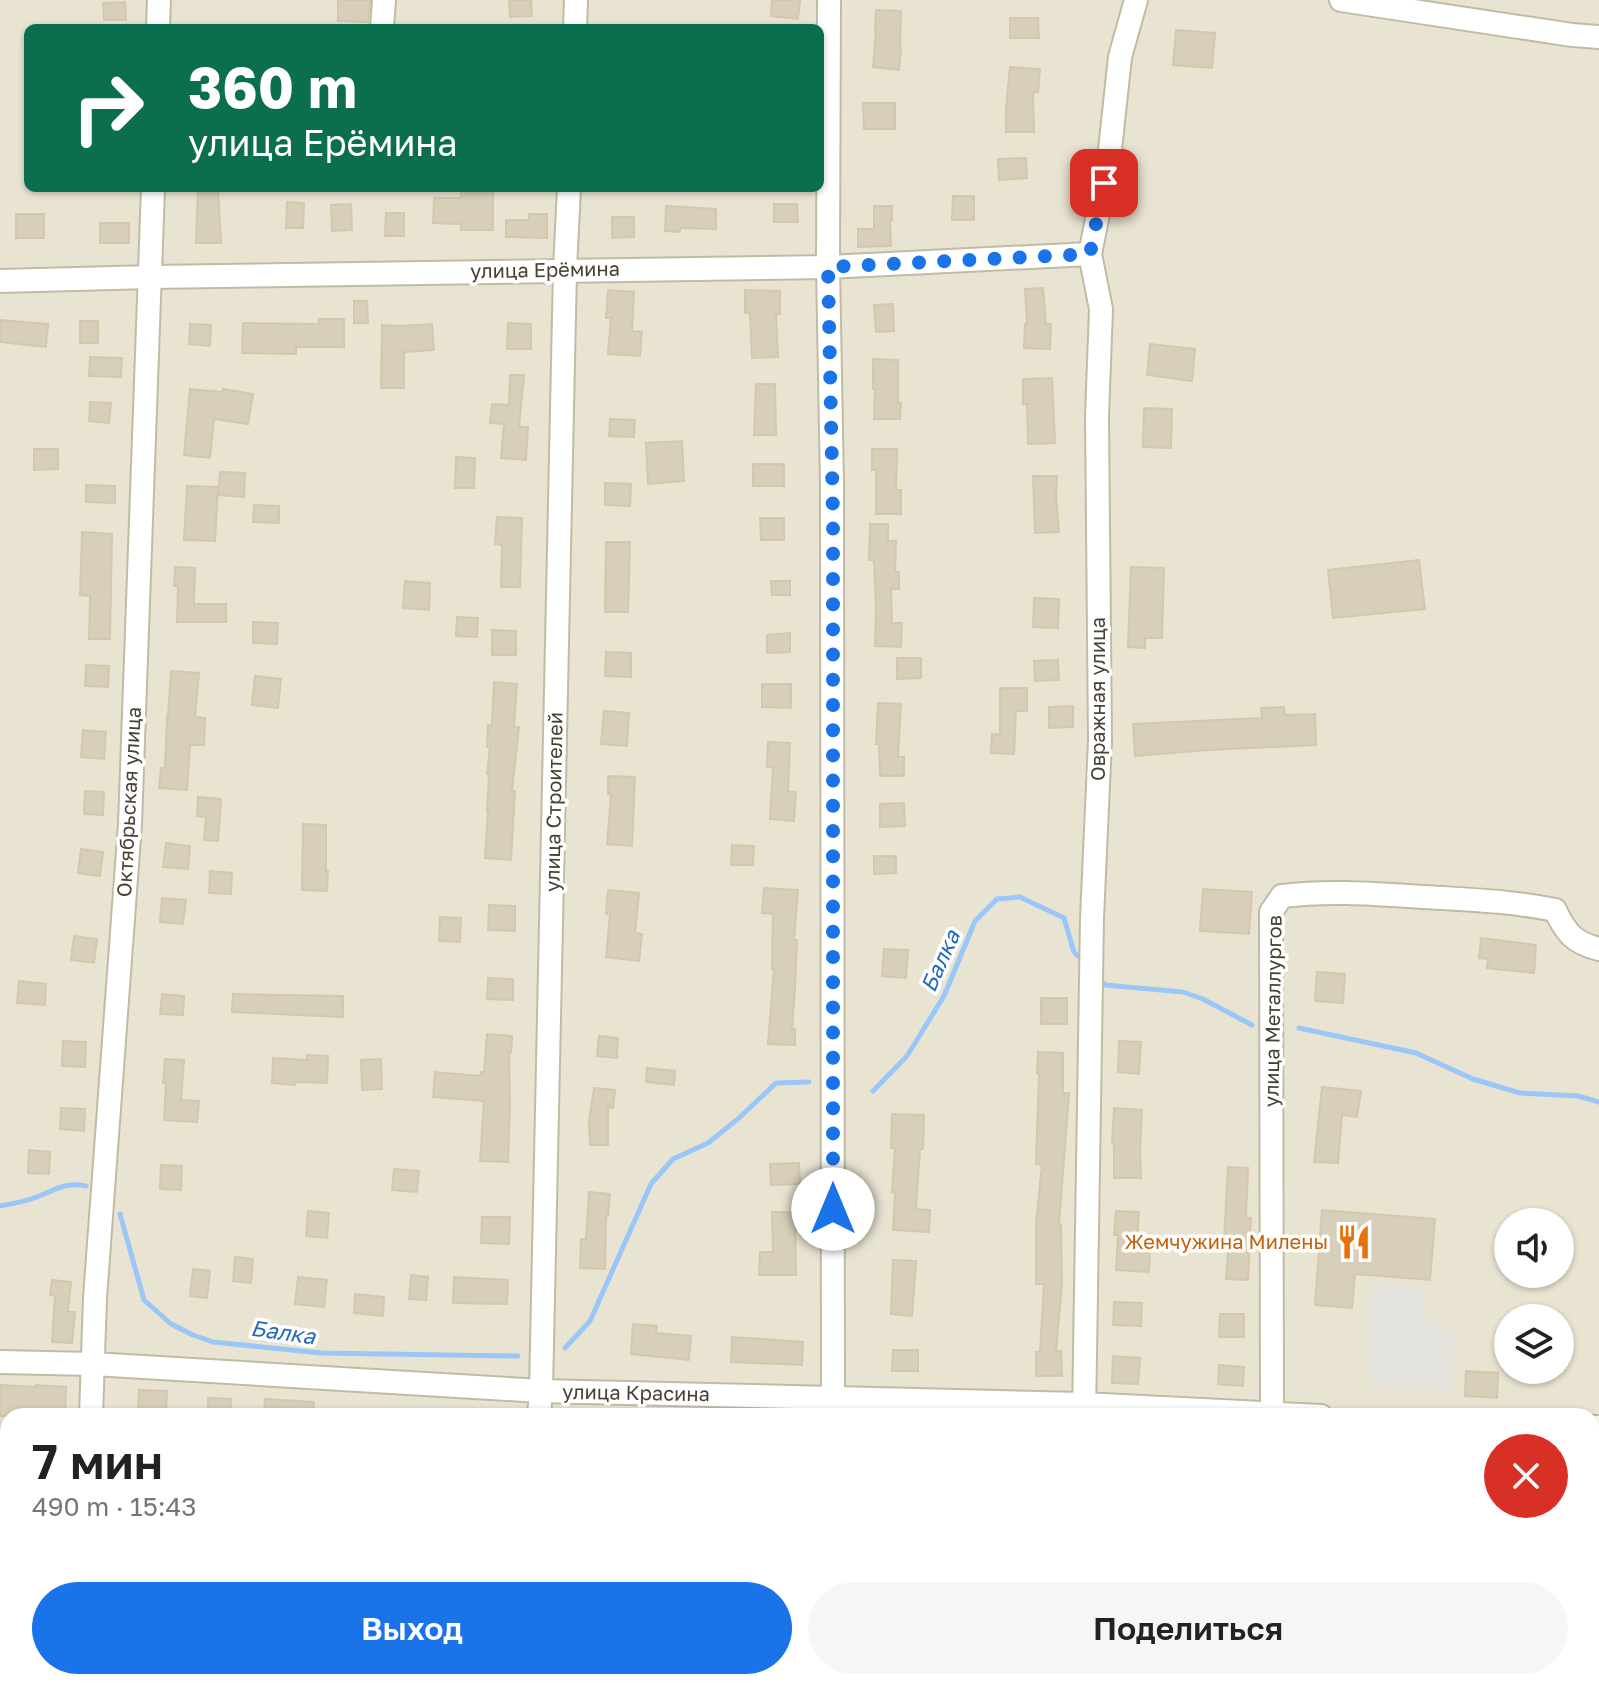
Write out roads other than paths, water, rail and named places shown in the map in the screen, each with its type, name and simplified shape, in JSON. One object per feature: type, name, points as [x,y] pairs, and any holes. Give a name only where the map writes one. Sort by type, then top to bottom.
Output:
[{"type":"street","points":[[158,24],[159,0]]},
{"type":"street","points":[[382,24],[384,0]]},
{"type":"street","points":[[575,24],[576,0]]},
{"type":"street","points":[[829,0],[828,267],[833,501],[833,1407]]},
{"type":"street","name":"Овражная улица","points":[[1084,1408],[1092,918],[1100,741],[1097,416],[1101,309],[1090,254],[1109,159],[1120,57],[1136,0]]},
{"type":"street","points":[[1341,0],[1599,37]]},
{"type":"street","name":"Октябрьская улица","points":[[91,1408],[95,1298],[130,824],[153,192]]},
{"type":"street","name":"улица Строителей","points":[[540,1408],[569,192]]},
{"type":"street","name":"улица Ерёмина","points":[[0,281],[565,269],[828,267],[1090,254]]},
{"type":"street","name":"улица Металлургов","points":[[1272,1408],[1271,912],[1282,896],[1310,892],[1374,894],[1528,904],[1555,910],[1566,932],[1585,946],[1599,949]]},
{"type":"street","name":"улица Красина","points":[[0,1362],[93,1364],[833,1407],[917,1408]]},
{"type":"waterway","name":"Балка","points":[[873,1091],[907,1056],[944,996],[975,921],[997,899],[1020,897],[1064,918],[1074,952],[1085,963]]},
{"type":"waterway","name":"Балка","points":[[1099,979],[1105,985],[1183,992],[1252,1025]]},
{"type":"waterway","name":"Балка","points":[[1299,1028],[1416,1053],[1473,1079],[1520,1093],[1578,1096],[1599,1102]]},
{"type":"waterway","name":"Балка","points":[[565,1348],[590,1321],[651,1184],[673,1159],[708,1143],[776,1083],[809,1082]]},
{"type":"waterway","points":[[0,1206],[65,1186],[86,1186]]},
{"type":"waterway","name":"Балка","points":[[120,1214],[144,1300],[171,1324],[193,1335],[213,1342],[321,1353],[518,1356]]},
{"type":"place","name":"Жемчужина Милены","points":[[1354,1242]]}]
